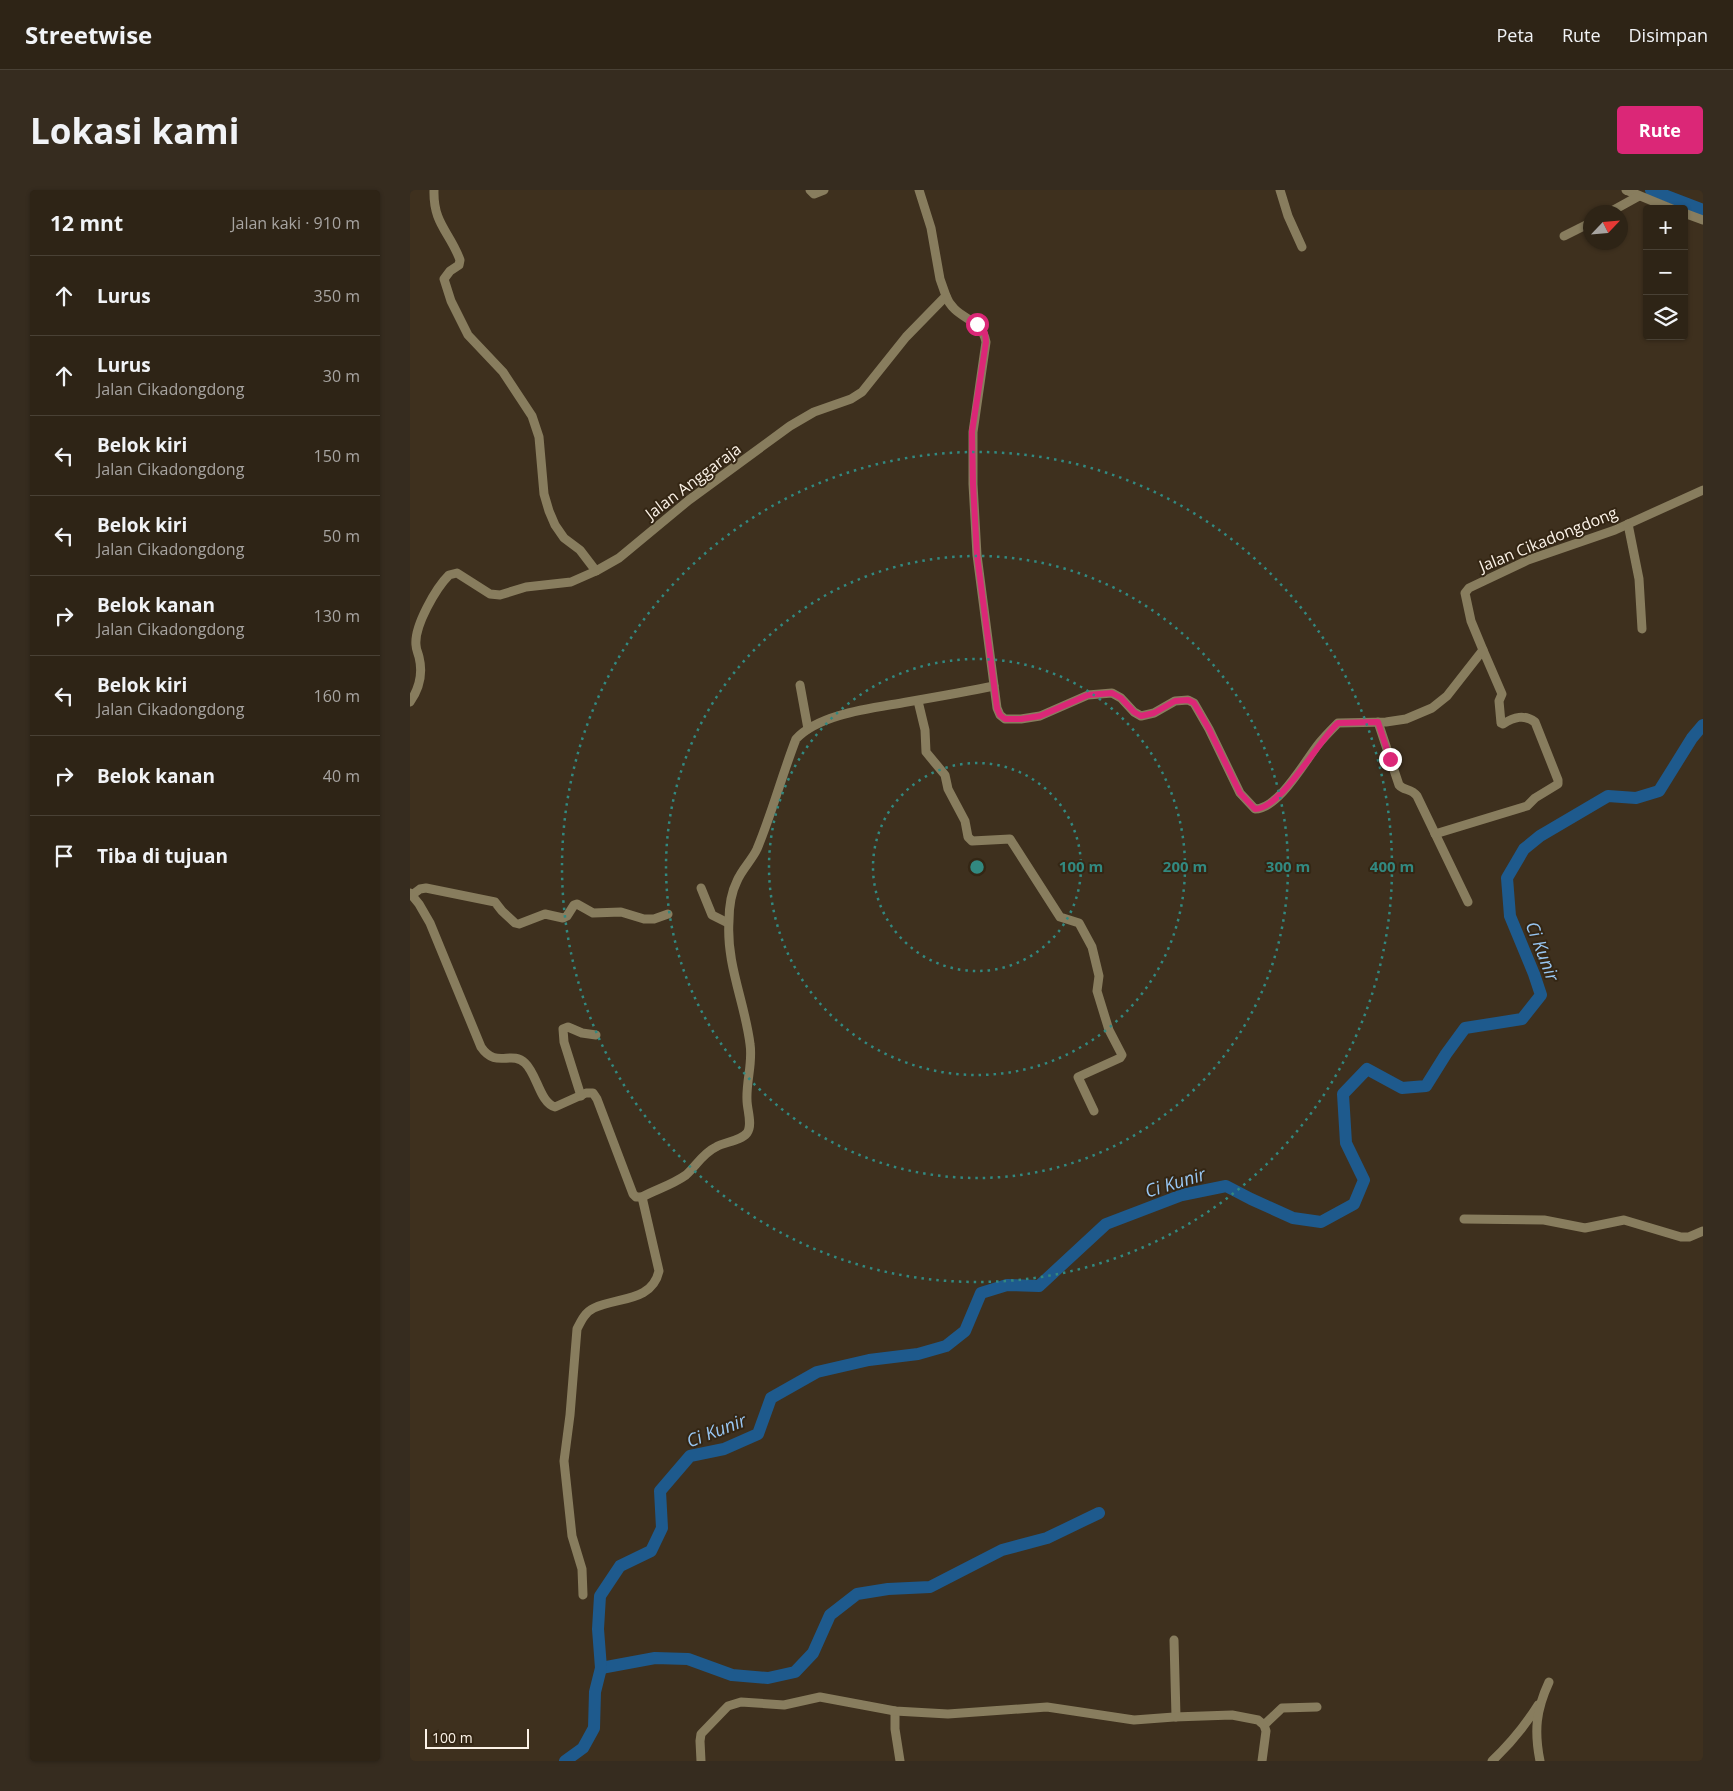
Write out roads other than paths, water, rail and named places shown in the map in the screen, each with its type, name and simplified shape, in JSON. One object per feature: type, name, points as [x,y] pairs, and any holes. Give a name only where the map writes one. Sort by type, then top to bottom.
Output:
[{"type":"street","points":[[434,190],[434,201],[439,223],[460,260],[459,265],[450,271],[444,279],[450,302],[468,335],[503,372],[532,416],[539,437],[544,494],[549,511],[555,525],[564,538],[580,550],[596,571]]},
{"type":"street","points":[[810,190],[814,194],[824,190]]},
{"type":"street","points":[[1280,190],[1288,216],[1302,247]]},
{"type":"street","points":[[1626,190],[1662,205]]},
{"type":"street","points":[[921,191],[931,228],[940,279],[948,300],[959,313],[977,324],[985,333],[986,342],[972,432],[973,484],[977,555],[997,708],[1002,718],[1008,720],[1040,716],[1088,695],[1112,693],[1121,698],[1134,712],[1141,716],[1154,713],[1175,701],[1188,700],[1194,703],[1209,729],[1240,793],[1255,809],[1261,809],[1267,806],[1296,778],[1317,747],[1338,723],[1406,719],[1432,708],[1447,696],[1484,650],[1502,694],[1499,701],[1501,723],[1503,724],[1522,717],[1535,722],[1558,784],[1522,808],[1435,834]]},
{"type":"street","points":[[1623,205],[1639,196]]},
{"type":"street","points":[[1688,214],[1703,220]]},
{"type":"street","points":[[1564,236],[1583,226]]},
{"type":"street","name":"Jalan Anggaraja","points":[[410,702],[420,680],[420,664],[416,646],[417,634],[430,604],[449,575],[457,573],[490,594],[500,595],[526,588],[571,582],[596,571],[619,558],[689,500],[790,426],[814,412],[852,399],[862,392],[906,337],[948,300]]},
{"type":"street","name":"Jalan Cikadongdong","points":[[1484,650],[1471,621],[1466,590],[1528,560],[1615,530],[1703,490]]},
{"type":"street","points":[[1628,524],[1638,579],[1642,629]]},
{"type":"street","points":[[800,685],[808,729]]},
{"type":"street","points":[[668,914],[644,919],[619,912],[593,913],[577,904],[563,918],[545,914],[519,924],[515,923],[494,902],[426,888],[411,894],[430,923],[486,1055],[493,1058],[522,1060],[528,1065],[535,1077],[544,1098],[550,1105],[555,1107],[589,1092],[593,1093],[597,1099],[633,1194],[636,1197],[642,1197],[677,1181],[688,1173],[705,1153],[743,1136],[750,1126],[746,1101],[751,1046],[735,980],[728,923],[736,881],[756,852],[796,739],[808,729],[822,722],[854,711],[994,686]]},
{"type":"street","points":[[918,700],[925,730],[926,752],[946,775],[948,789],[965,821],[969,838],[972,841],[1010,839],[1060,917],[1079,923],[1091,944],[1099,976],[1097,991],[1110,1032],[1122,1055],[1120,1058],[1078,1077],[1094,1110]]},
{"type":"street","points":[[1378,722],[1399,785],[1414,792],[1468,902]]},
{"type":"street","points":[[701,888],[712,915],[728,923]]},
{"type":"street","points":[[581,1096],[564,1042],[563,1029],[566,1027],[582,1033],[596,1035]]},
{"type":"street","points":[[583,1595],[582,1569],[572,1536],[564,1460],[570,1415],[577,1329],[582,1318],[593,1308],[627,1299],[649,1290],[658,1279],[659,1271],[642,1197]]},
{"type":"street","points":[[1464,1219],[1544,1220],[1585,1228],[1624,1220],[1681,1237],[1689,1237],[1703,1231]]},
{"type":"street","points":[[1174,1640],[1176,1717]]},
{"type":"street","points":[[1492,1761],[1506,1748],[1529,1720],[1549,1682]]},
{"type":"street","points":[[701,1761],[701,1734],[728,1706],[737,1702],[784,1706],[813,1698],[825,1697],[895,1711],[948,1714],[1047,1707],[1134,1720],[1232,1715],[1258,1720],[1264,1724],[1266,1731],[1262,1761]]},
{"type":"street","points":[[1540,1761],[1536,1731],[1542,1698]]},
{"type":"street","points":[[1264,1724],[1282,1708],[1317,1707]]},
{"type":"street","points":[[895,1711],[895,1729],[900,1761]]},
{"type":"waterway","points":[[1651,190],[1703,210]]},
{"type":"waterway","name":"Ci Kunir","points":[[565,1761],[583,1748],[594,1728],[595,1692],[601,1668],[598,1629],[600,1596],[620,1566],[651,1551],[662,1528],[660,1491],[690,1456],[724,1449],[758,1434],[771,1398],[817,1372],[869,1360],[918,1354],[946,1346],[965,1331],[981,1293],[1007,1285],[1039,1286],[1106,1224],[1182,1195],[1226,1186],[1293,1218],[1321,1222],[1354,1204],[1364,1180],[1346,1143],[1343,1094],[1367,1069],[1402,1088],[1426,1086],[1465,1028],[1522,1019],[1541,995],[1510,916],[1507,878],[1524,849],[1540,836],[1608,796],[1636,798],[1659,791],[1692,738],[1703,725]]},
{"type":"waterway","points":[[601,1668],[655,1658],[688,1659],[732,1675],[768,1678],[795,1672],[813,1653],[830,1615],[857,1594],[888,1589],[930,1587],[1002,1550],[1047,1538],[1099,1513]]}]
